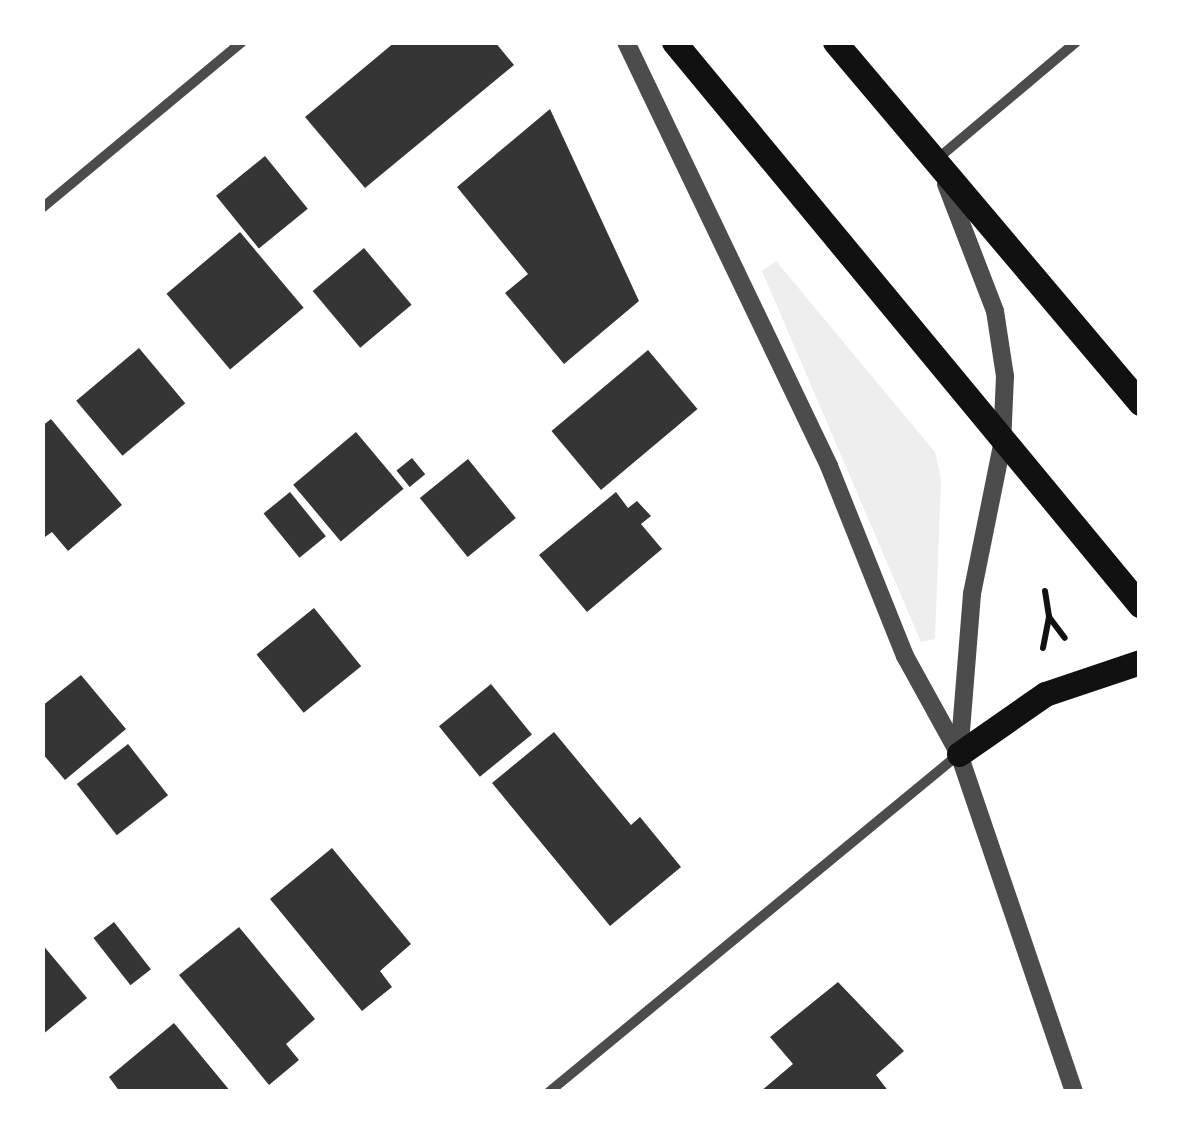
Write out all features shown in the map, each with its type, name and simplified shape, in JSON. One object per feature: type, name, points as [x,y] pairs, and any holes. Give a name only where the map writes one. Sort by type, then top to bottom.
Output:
[{"type":"main road","points":[[674,42],[1002,445],[1140,605]]},
{"type":"main road","points":[[835,42],[1140,403]]},
{"type":"main road","points":[[959,754],[1044,694],[1140,662]]},
{"type":"street","points":[[42,208],[242,42]]},
{"type":"street","points":[[626,42],[829,466],[905,656],[959,754],[1074,1092]]},
{"type":"street","points":[[549,1092],[959,754],[972,594],[1002,445],[1005,376],[996,311],[976,249],[936,161],[1076,42]]},
{"type":"path","points":[[1042,658],[1048,617],[1045,591]]},
{"type":"path","points":[[1048,617],[1069,642]]},
{"type":"shaded area","points":[[776,261],[935,452],[941,479],[935,639],[921,642],[762,271]]},
{"type":"building","points":[[395,42],[495,42],[514,65],[365,188],[305,117]]},
{"type":"building","points":[[550,109],[639,301],[564,364],[505,293],[528,274],[457,187]]},
{"type":"building","points":[[265,156],[308,209],[259,248],[216,196]]},
{"type":"building","points":[[240,232],[304,308],[230,370],[166,294]]},
{"type":"building","points":[[364,248],[412,305],[360,348],[313,291]]},
{"type":"building","points":[[139,348],[185,403],[122,456],[76,401]]},
{"type":"building","points":[[648,350],[697,409],[601,490],[551,431]]},
{"type":"building","points":[[51,419],[122,505],[68,551],[52,532],[42,539],[42,426]]},
{"type":"building","points":[[356,432],[404,489],[341,541],[293,485]]},
{"type":"building","points":[[412,458],[425,474],[410,487],[396,471]]},
{"type":"building","points":[[468,459],[516,518],[468,557],[420,498]]},
{"type":"building","points":[[290,492],[326,536],[299,558],[264,513]]},
{"type":"building","points":[[616,492],[628,508],[637,501],[651,516],[641,524],[662,549],[587,612],[539,555]]},
{"type":"building","points":[[314,608],[361,666],[304,713],[256,655]]},
{"type":"building","points":[[81,675],[126,729],[65,780],[42,753],[42,706]]},
{"type":"building","points":[[491,684],[532,735],[480,777],[439,726]]},
{"type":"building","points":[[554,732],[631,825],[640,817],[681,867],[610,926],[492,783]]},
{"type":"building","points":[[128,744],[168,795],[117,835],[77,784]]},
{"type":"building","points":[[332,848],[411,944],[380,971],[392,987],[362,1011],[270,899]]},
{"type":"building","points":[[114,922],[151,969],[130,985],[94,938]]},
{"type":"building","points":[[239,927],[315,1019],[286,1044],[299,1060],[269,1085],[179,975]]},
{"type":"building","points":[[42,944],[87,998],[42,1035]]},
{"type":"building","points":[[838,982],[904,1051],[876,1075],[889,1092],[760,1092],[793,1064],[770,1037]]},
{"type":"building","points":[[174,1023],[231,1092],[120,1092],[109,1077]]}]
